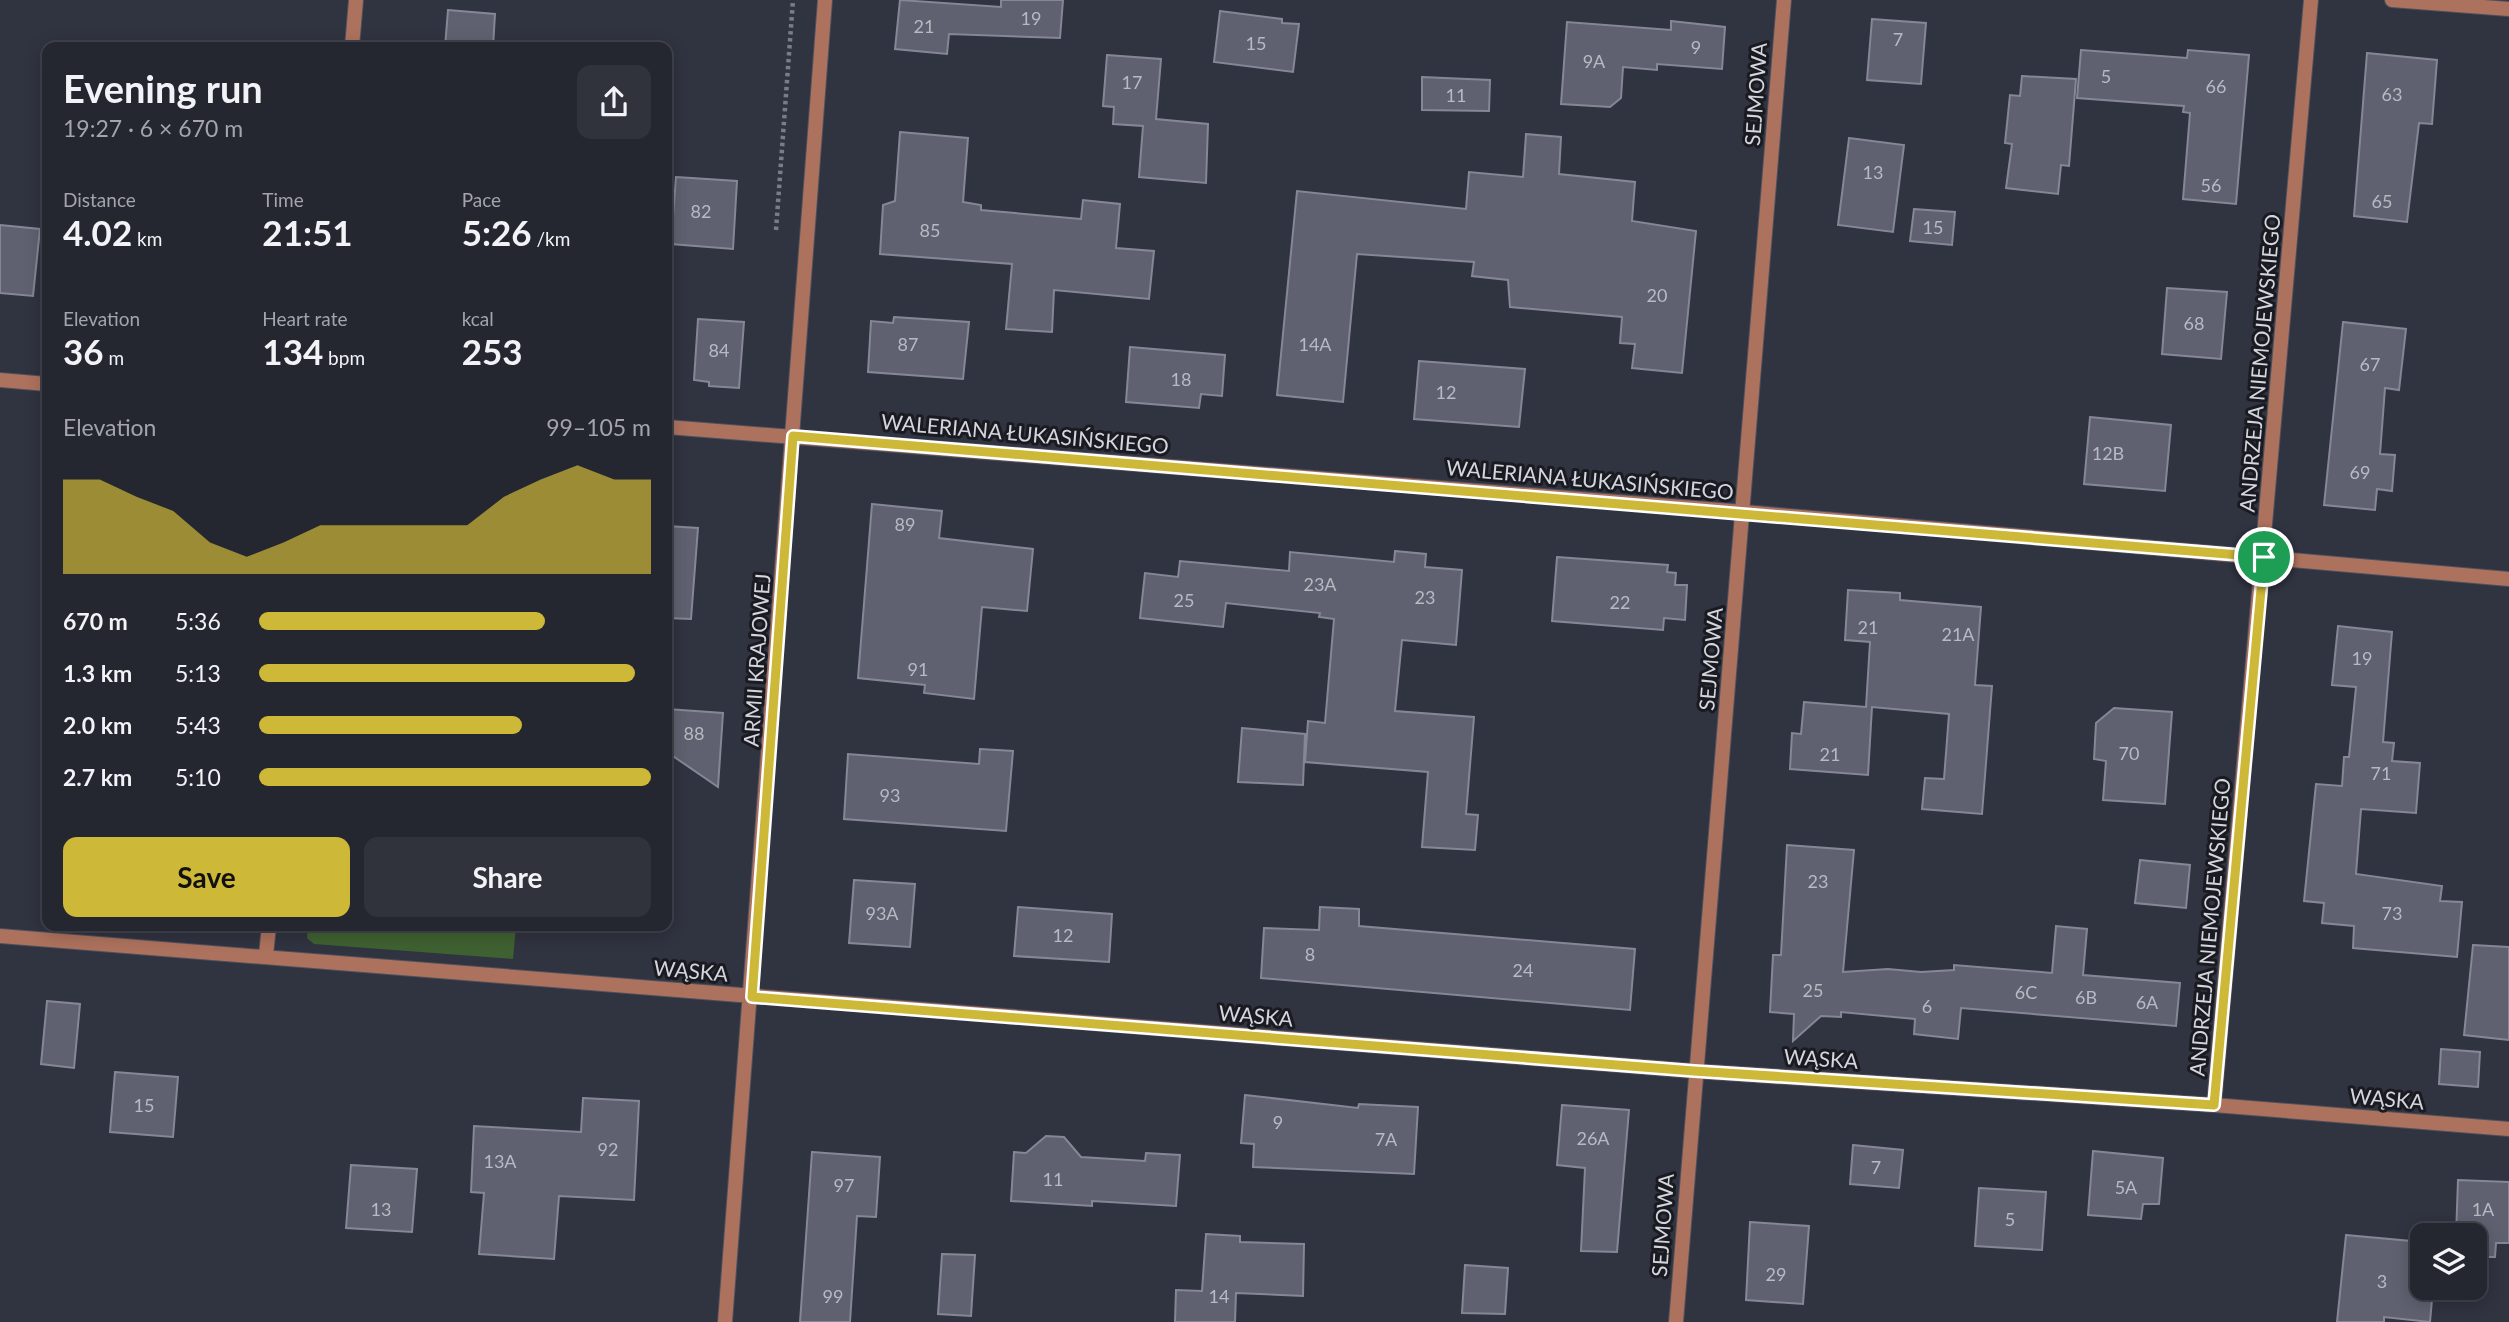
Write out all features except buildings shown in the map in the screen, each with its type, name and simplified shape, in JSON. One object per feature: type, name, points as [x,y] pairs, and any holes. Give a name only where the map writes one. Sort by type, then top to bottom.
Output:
[{"type":"street","points":[[352,42],[356,0]]},
{"type":"street","name":"ARMII KRAJOWEJ","points":[[725,1322],[752,997],[825,0]]},
{"type":"street","name":"SEJMOWA","points":[[1676,1322],[1694,1071],[1744,512],[1784,0]]},
{"type":"street","name":"ANDRZEJA NIEMOJEWSKIEGO","points":[[2214,1105],[2311,0]]},
{"type":"street","points":[[2392,0],[2509,9]]},
{"type":"street","points":[[0,380],[42,384]]},
{"type":"street","name":"WALERIANA ŁUKASIŃSKIEGO","points":[[672,427],[1744,512],[2509,579]]},
{"type":"street","points":[[266,955],[268,931]]},
{"type":"street","name":"WĄSKA","points":[[0,936],[266,955],[752,997],[1694,1071],[2214,1105],[2509,1129]]},
{"type":"path","points":[[776,231],[793,0]]},
{"type":"green space","points":[[308,931],[516,931],[513,959],[314,944],[307,938]]},
{"type":"route","points":[[793,436],[1744,512],[2264,557],[2214,1105],[1694,1071],[752,997],[793,436]]}]
